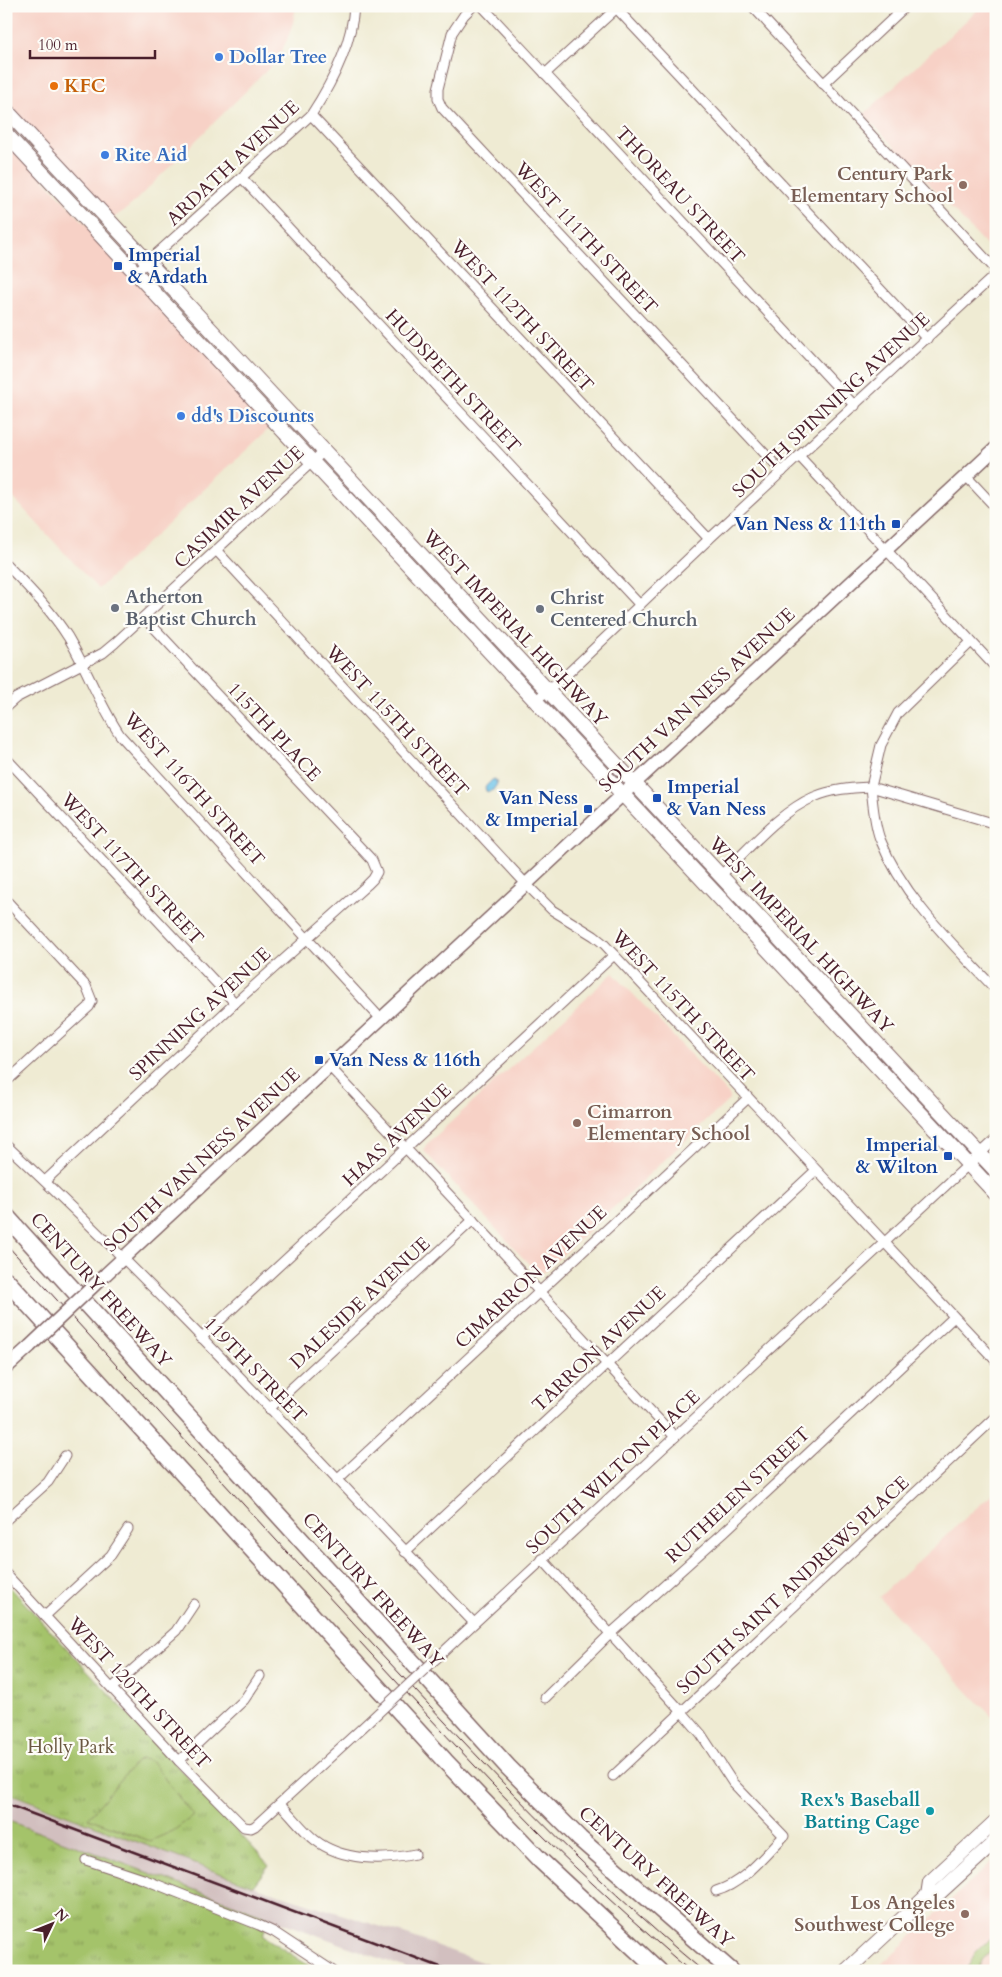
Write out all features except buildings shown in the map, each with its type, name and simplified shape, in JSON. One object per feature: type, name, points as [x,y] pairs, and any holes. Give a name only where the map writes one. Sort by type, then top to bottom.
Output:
[{"type":"highway","name":"CENTURY FREEWAY","points":[[6,1216],[508,1767],[580,1839],[732,1971]]},
{"type":"highway","points":[[6,1280],[445,1761],[540,1860],[659,1971]]},
{"type":"main road","name":"WEST IMPERIAL HIGHWAY","points":[[6,110],[996,1171]]},
{"type":"main road","name":"WEST IMPERIAL HIGHWAY","points":[[6,134],[996,1194]]},
{"type":"main road","name":"SOUTH VAN NESS AVENUE","points":[[6,1368],[996,448]]},
{"type":"main road","points":[[928,1895],[930,1882],[996,1821]]},
{"type":"main road","points":[[846,1971],[928,1895],[939,1893],[996,1841]]},
{"type":"street","name":"ARDATH AVENUE","points":[[136,273],[311,115],[328,89],[337,68],[353,17],[354,6]]},
{"type":"street","name":"WEST 111TH STREET","points":[[473,6],[457,24],[452,33],[438,89],[438,99],[442,108],[782,472]]},
{"type":"street","name":"THOREAU STREET","points":[[482,6],[855,406]]},
{"type":"street","points":[[823,84],[906,6]]},
{"type":"street","points":[[545,74],[617,7],[927,339]]},
{"type":"street","points":[[757,8],[823,84],[996,270]]},
{"type":"street","name":"WEST 112TH STREET","points":[[311,115],[709,539]]},
{"type":"street","name":"HUDSPETH STREET","points":[[242,178],[640,605]]},
{"type":"street","name":"SOUTH SPINNING AVENUE","points":[[535,701],[996,274]]},
{"type":"street","name":"CASIMIR AVENUE","points":[[6,707],[38,686],[103,653],[324,451]]},
{"type":"street","points":[[800,457],[996,668]]},
{"type":"street","points":[[966,476],[996,508]]},
{"type":"street","name":"WEST 115TH STREET","points":[[216,550],[526,884],[552,910],[594,936],[614,955],[747,1099],[996,1361]]},
{"type":"street","name":"WEST 116TH STREET","points":[[7,567],[55,618],[68,638],[111,722],[120,735],[381,1019]]},
{"type":"street","name":"115TH PLACE","points":[[144,617],[372,860],[376,872]]},
{"type":"street","points":[[971,642],[898,713],[881,745],[871,787],[873,814],[880,839],[908,890],[926,914],[996,990]]},
{"type":"street","name":"WEST 117TH STREET","points":[[6,758],[235,1003]]},
{"type":"street","points":[[720,876],[799,804],[815,796],[830,792],[871,787],[996,824]]},
{"type":"street","name":"SPINNING AVENUE","points":[[45,1181],[235,1003],[373,879],[376,872]]},
{"type":"street","points":[[6,900],[86,986],[92,1001],[89,1007],[6,1082]]},
{"type":"street","name":"HAAS AVENUE","points":[[201,1338],[614,955]]},
{"type":"street","points":[[330,1067],[675,1437]]},
{"type":"street","name":"CIMARRON AVENUE","points":[[337,1480],[747,1099]]},
{"type":"street","name":"SOUTH WILTON PLACE","points":[[251,1828],[280,1804],[996,1139]]},
{"type":"street","name":"119TH STREET","points":[[6,1145],[124,1258],[474,1624]]},
{"type":"street","name":"TARRON AVENUE","points":[[405,1552],[815,1170]]},
{"type":"street","name":"DALESIDE AVENUE","points":[[269,1409],[473,1220]]},
{"type":"street","name":"RUTHELEN STREET","points":[[545,1698],[610,1634],[723,1533],[954,1317]]},
{"type":"street","name":"SOUTH SAINT ANDREWS PLACE","points":[[613,1776],[996,1417]]},
{"type":"street","points":[[6,1520],[48,1482],[65,1456]]},
{"type":"street","points":[[45,1616],[111,1555],[128,1529]]},
{"type":"street","points":[[542,1559],[682,1712],[701,1734],[733,1783],[784,1836],[740,1879],[726,1888],[716,1891]]},
{"type":"street","name":"WEST 120TH STREET","points":[[6,1574],[179,1761],[244,1827],[251,1828]]},
{"type":"street","points":[[112,1688],[176,1631],[194,1604]]},
{"type":"street","points":[[179,1761],[244,1700],[260,1676]]},
{"type":"street","points":[[280,1804],[316,1840],[345,1856],[378,1858],[415,1854]]},
{"type":"street","points":[[86,1860],[259,1925],[274,1932],[333,1971]]},
{"type":"shaded area","points":[[6,6],[296,6],[287,40],[280,54],[266,71],[128,208],[113,218],[6,106]]},
{"type":"shaded area","name":"Century Park Elementary School","points":[[982,6],[996,6],[996,256],[864,114]]},
{"type":"shaded area","points":[[6,139],[274,424],[98,589],[6,490]]},
{"type":"shaded area","name":"Cimarron Elementary School","points":[[613,973],[729,1095],[729,1100],[543,1273],[537,1273],[424,1149],[426,1145]]},
{"type":"shaded area","points":[[996,1490],[996,1721],[879,1597]]},
{"type":"shaded area","points":[[6,1793],[253,1886],[410,1936],[506,1971],[414,1971],[6,1820]]},
{"type":"shaded area","name":"Los Angeles Southwest College","points":[[996,1858],[996,1971],[874,1971]]},
{"type":"green space","name":"Holly Park","points":[[6,1583],[269,1865],[253,1886],[6,1792]]},
{"type":"green space","points":[[141,1759],[153,1763],[193,1816],[173,1831],[150,1841],[88,1818],[136,1762]]},
{"type":"green space","points":[[6,1820],[268,1917],[263,1936],[317,1971],[6,1971]]},
{"type":"green space","points":[[996,1932],[996,1947],[983,1959],[977,1971],[966,1971],[975,1953]]},
{"type":"water","points":[[495,779],[497,784],[493,790],[486,791],[485,787]]},
{"type":"water","points":[[506,796],[514,799],[517,804],[516,807],[511,808],[505,801],[504,798]]},
{"type":"tram line","points":[[6,1244],[282,1547],[494,1773],[616,1894],[703,1971]]},
{"type":"tram line","points":[[360,1642],[469,1760],[537,1830],[612,1902],[690,1971]]},
{"type":"railway","points":[[6,1804],[451,1971]]},
{"type":"place","name":"Dollar Tree","points":[[219,57]]},
{"type":"place","name":"KFC","points":[[54,86]]},
{"type":"place","name":"Rite Aid","points":[[105,155]]},
{"type":"place","name":"Century Park Elementary School","points":[[963,185]]},
{"type":"place","name":"Imperial & Ardath","points":[[118,266]]},
{"type":"place","name":"dd's Discounts","points":[[181,416]]},
{"type":"place","name":"Van Ness & 111th","points":[[896,524]]},
{"type":"place","name":"Atherton Baptist Church","points":[[115,608]]},
{"type":"place","name":"Christ Centered Church","points":[[540,609]]},
{"type":"place","name":"Imperial & Van Ness","points":[[657,798]]},
{"type":"place","name":"Van Ness & Imperial","points":[[588,809]]},
{"type":"place","name":"Van Ness & 116th","points":[[319,1060]]},
{"type":"place","name":"Cimarron Elementary School","points":[[577,1123]]},
{"type":"place","name":"Imperial & Wilton","points":[[948,1156]]},
{"type":"place","name":"Rex's Baseball Batting Cage","points":[[930,1811]]},
{"type":"place","name":"Los Angeles Southwest College","points":[[965,1914]]}]
